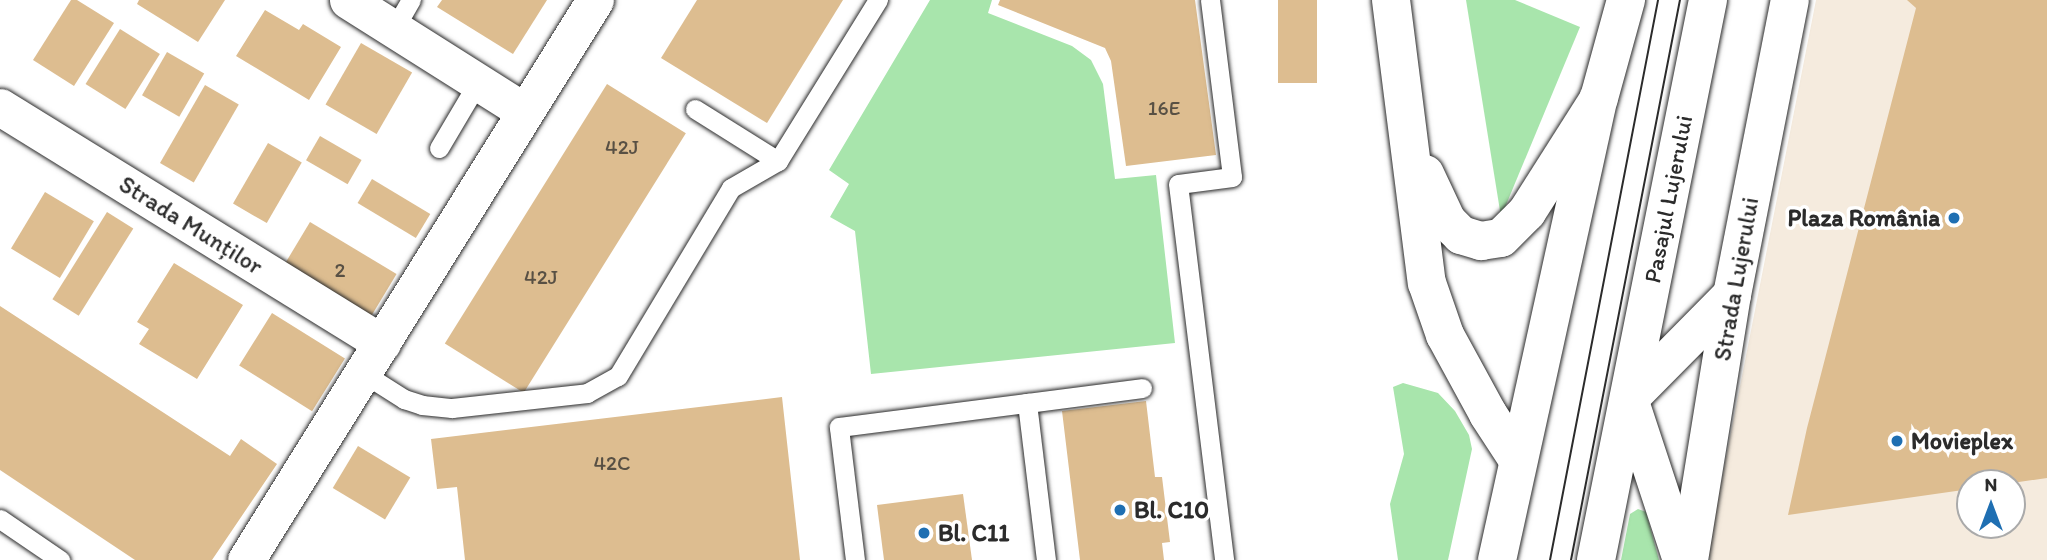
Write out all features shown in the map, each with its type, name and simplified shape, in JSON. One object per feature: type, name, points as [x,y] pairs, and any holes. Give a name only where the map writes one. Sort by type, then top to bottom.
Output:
[{"type":"street","points":[[348,0],[405,23],[478,82],[525,112]]},
{"type":"street","points":[[246,560],[595,0]]},
{"type":"street","points":[[1391,0],[1423,254],[1436,312],[1488,414],[1518,460]]},
{"type":"street","points":[[1497,560],[1599,98],[1626,0]]},
{"type":"street","name":"Pasajul Lujerului","points":[[1629,399],[1708,0]]},
{"type":"street","name":"Strada Lujerului","points":[[1689,560],[1732,295],[1790,0]]},
{"type":"street","points":[[1410,138],[1447,221],[1461,235],[1481,241],[1501,238],[1527,212],[1599,98]]},
{"type":"street","name":"Strada Munților","points":[[0,107],[373,358]]},
{"type":"street","points":[[1596,560],[1629,399],[1732,295]]},
{"type":"street","points":[[1629,399],[1682,560]]},
{"type":"lane","points":[[373,358],[404,399],[422,405],[453,408],[568,396],[605,386],[618,376],[731,188],[778,161],[878,0]]},
{"type":"lane","points":[[1210,0],[1232,177],[1178,184],[1224,560]]},
{"type":"lane","points":[[439,148],[478,82]]},
{"type":"lane","points":[[695,108],[778,161]]},
{"type":"lane","points":[[855,560],[839,427],[1142,388]]},
{"type":"lane","points":[[1027,403],[1046,560]]},
{"type":"lane","points":[[0,519],[60,560]]},
{"type":"shaded area","name":"Plaza România","points":[[1816,0],[2047,0],[2047,560],[1710,560],[1708,549]]},
{"type":"green space","points":[[930,0],[992,0],[988,13],[1072,46],[1091,60],[1103,84],[1115,179],[1156,175],[1175,343],[871,374],[855,231],[830,217],[849,184],[829,170]]},
{"type":"green space","points":[[1466,0],[1515,0],[1580,27],[1501,217]]},
{"type":"green space","points":[[1403,383],[1438,393],[1455,411],[1469,435],[1472,449],[1448,560],[1398,560],[1390,504],[1404,454],[1393,387]]},
{"type":"green space","points":[[1638,509],[1646,512],[1659,560],[1621,560],[1630,514]]},
{"type":"building","points":[[71,0],[77,0],[114,23],[74,86],[33,60]]},
{"type":"building","points":[[139,0],[225,0],[198,42],[137,4]]},
{"type":"building","points":[[442,0],[547,0],[513,54],[437,7]]},
{"type":"building","points":[[697,0],[843,0],[767,123],[661,58]]},
{"type":"building","points":[[1000,0],[1195,0],[1216,155],[1126,166],[1111,61],[1105,48],[998,5]]},
{"type":"building","points":[[1278,0],[1317,0],[1317,83],[1278,83]]},
{"type":"building","name":"Plaza România","points":[[1907,0],[2047,0],[2047,478],[2026,481],[2026,469],[1956,469],[1956,491],[1788,515],[1807,428],[1916,8]]},
{"type":"building","points":[[265,10],[299,30],[303,24],[341,47],[309,100],[236,56]]},
{"type":"building","points":[[120,29],[160,54],[125,109],[86,84]]},
{"type":"building","points":[[361,43],[412,72],[377,134],[326,104]]},
{"type":"building","points":[[167,52],[204,74],[179,117],[142,95]]},
{"type":"building","points":[[607,84],[686,133],[524,393],[445,344]]},
{"type":"building","points":[[205,85],[239,104],[194,182],[160,163]]},
{"type":"building","points":[[320,136],[362,160],[348,184],[306,160]]},
{"type":"building","points":[[268,143],[302,162],[267,223],[233,204]]},
{"type":"building","points":[[372,179],[430,214],[416,238],[358,203]]},
{"type":"building","points":[[45,192],[94,221],[60,278],[11,249]]},
{"type":"building","points":[[107,212],[133,228],[79,316],[52,299]]},
{"type":"building","points":[[310,222],[397,274],[370,319],[283,267]]},
{"type":"building","points":[[174,263],[243,305],[197,379],[139,344],[149,329],[137,322]]},
{"type":"building","points":[[0,306],[230,456],[241,439],[277,464],[212,560],[135,560],[0,470]]},
{"type":"building","points":[[272,313],[345,359],[312,411],[239,366]]},
{"type":"building","points":[[782,397],[800,560],[465,560],[457,487],[437,489],[431,439]]},
{"type":"building","name":"Bl. C10","points":[[1146,401],[1155,477],[1162,477],[1170,542],[1162,543],[1164,560],[1080,560],[1062,411]]},
{"type":"building","points":[[358,446],[410,477],[385,519],[333,488]]},
{"type":"building","name":"Bl. C11","points":[[963,494],[972,560],[884,560],[877,505]]},
{"type":"tram line","points":[[1550,560],[1658,0]]},
{"type":"tram line","points":[[1571,560],[1680,0]]},
{"type":"place","name":"Plaza România","points":[[1954,218]]},
{"type":"place","name":"Movieplex","points":[[1897,441]]},
{"type":"place","name":"Bl. C10","points":[[1120,510]]},
{"type":"place","name":"Bl. C11","points":[[924,533]]}]
